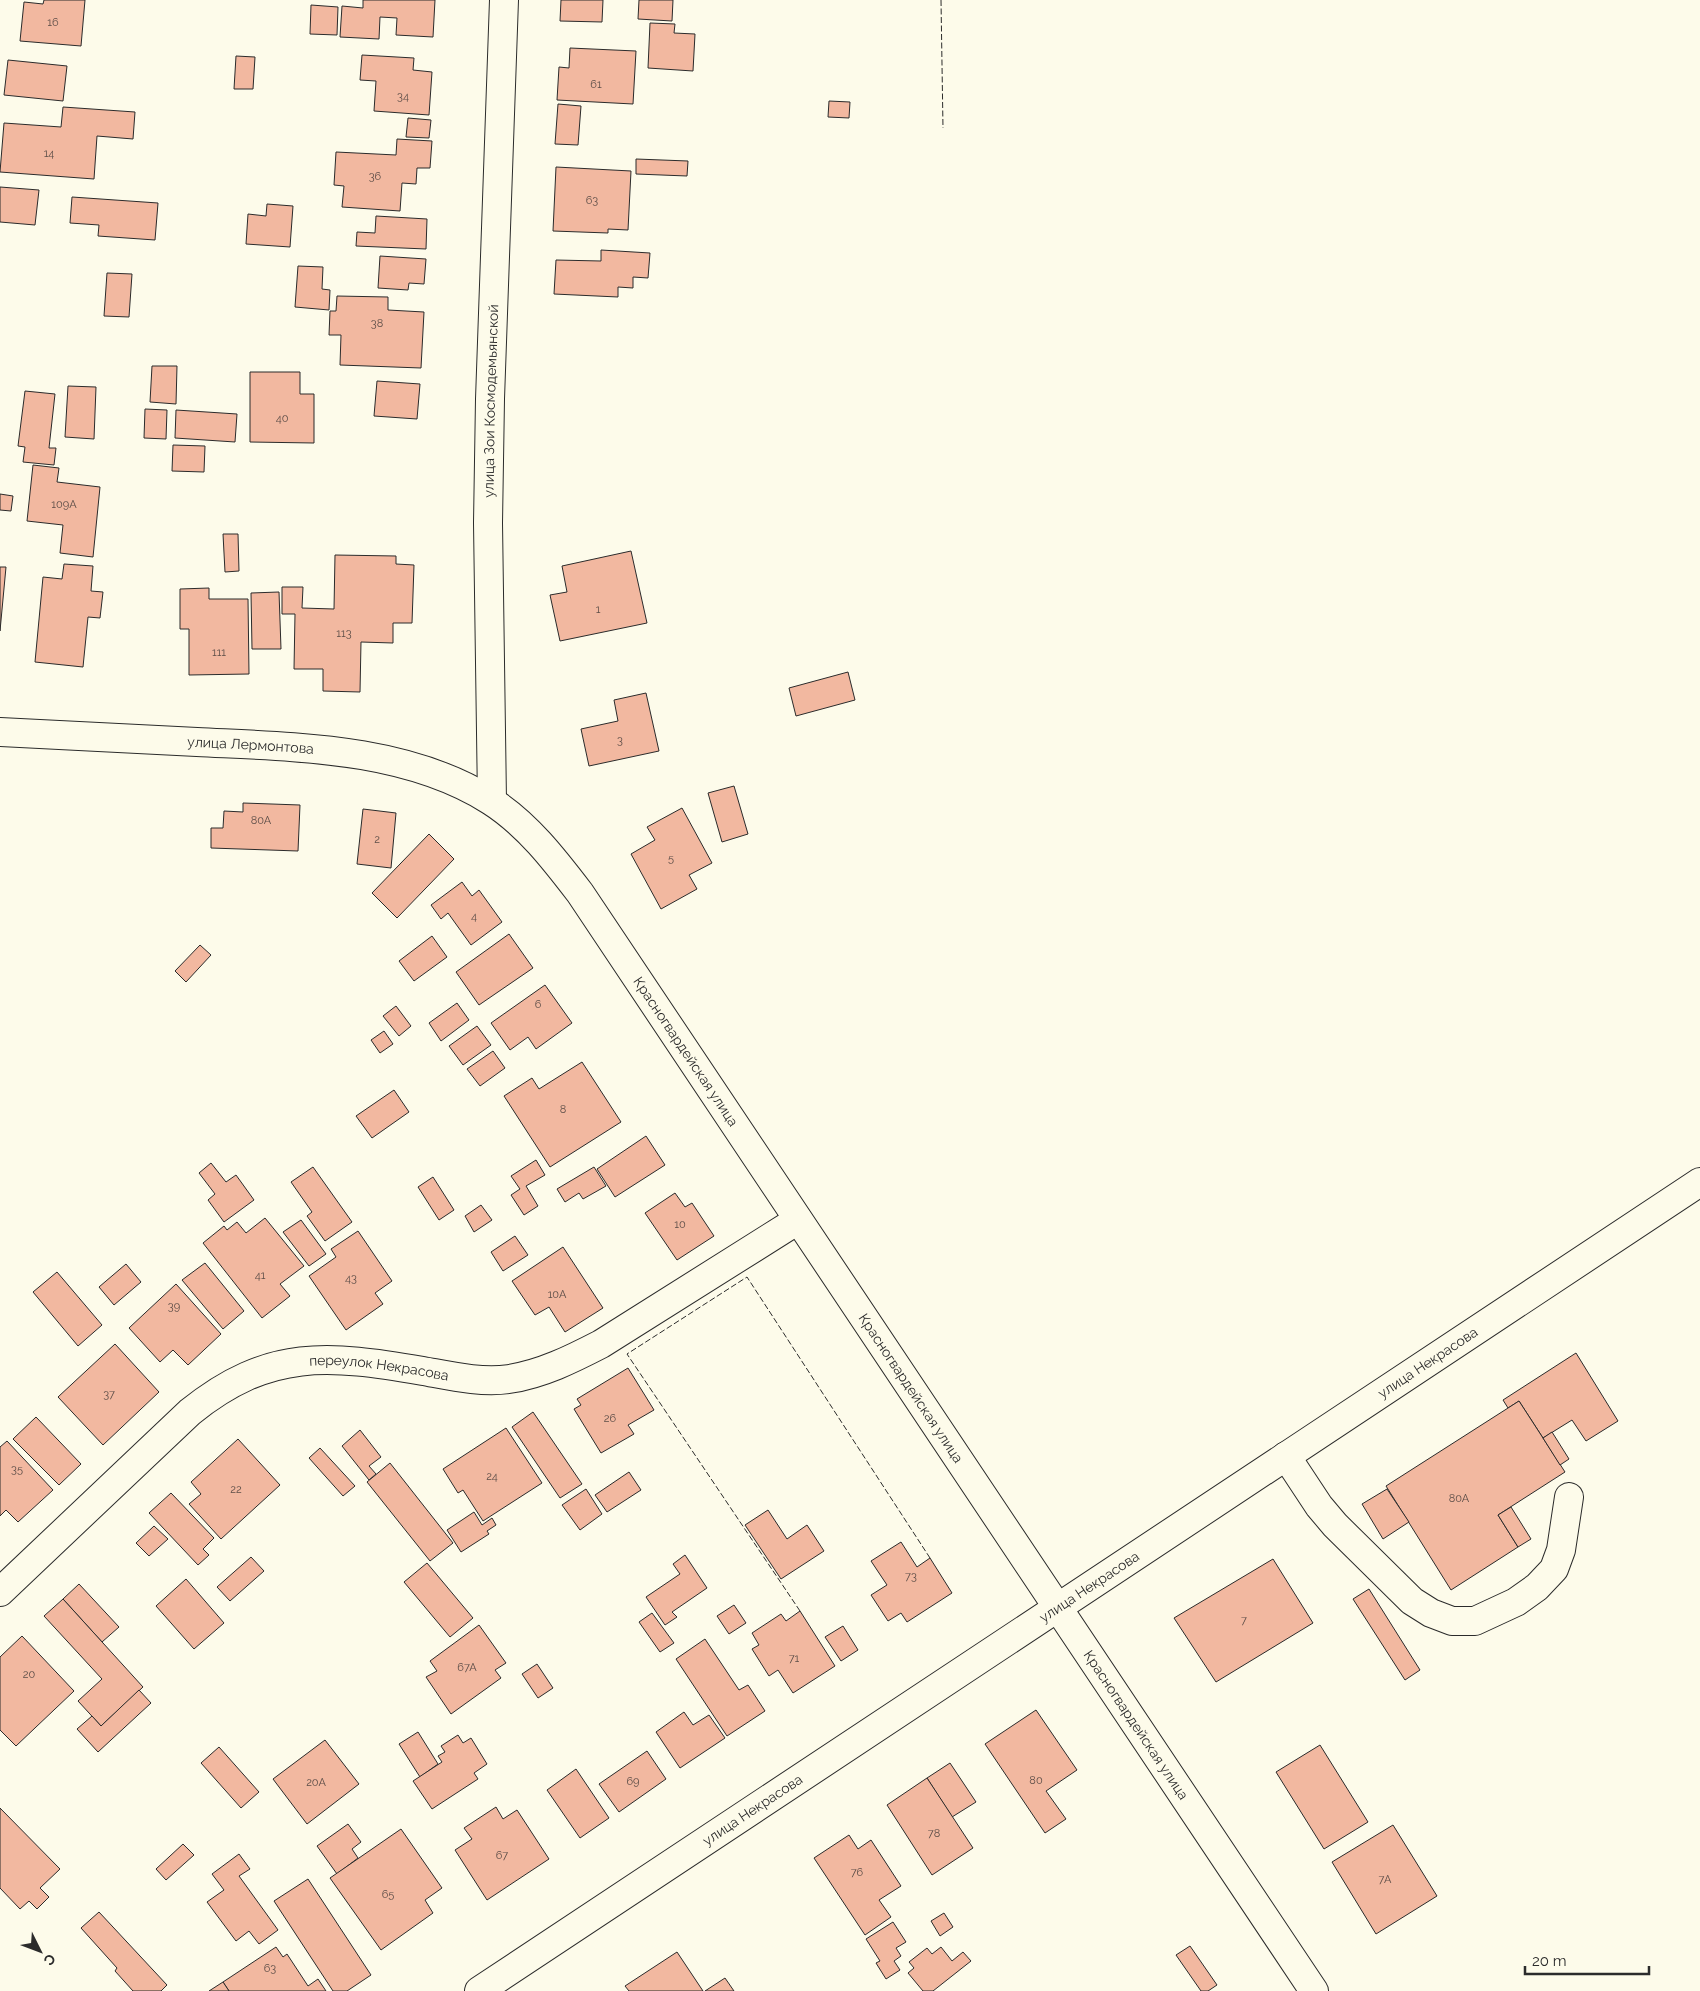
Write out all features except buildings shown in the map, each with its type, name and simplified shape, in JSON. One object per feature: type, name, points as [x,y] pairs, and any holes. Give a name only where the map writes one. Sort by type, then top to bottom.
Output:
[{"type":"street","name":"улица Зои Космодемьянской","points":[[492,802],[488,523],[490,399],[504,0]]},
{"type":"street","name":"улица Лермонтова","points":[[0,732],[253,745],[350,754],[415,766],[442,775],[492,802]]},
{"type":"street","name":"Красногвардейская улица","points":[[492,802],[534,837],[557,862],[580,893],[1314,1991]]},
{"type":"street","name":"улица Некрасова","points":[[479,1991],[1700,1182]]},
{"type":"street","name":"переулок Некрасова","points":[[0,1592],[190,1412],[211,1396],[235,1382],[267,1369],[309,1360],[339,1360],[379,1364],[482,1380],[509,1379],[537,1373],[572,1360],[601,1344],[798,1220]]},
{"type":"street","points":[[1286,1456],[1319,1506],[1335,1525],[1412,1601],[1431,1613],[1452,1621],[1475,1621],[1516,1602],[1537,1587],[1554,1569],[1561,1550],[1569,1496]]},
{"type":"fence","points":[[941,0],[943,128]]},
{"type":"fence","points":[[800,1611],[627,1354],[747,1277],[930,1558]]}]
